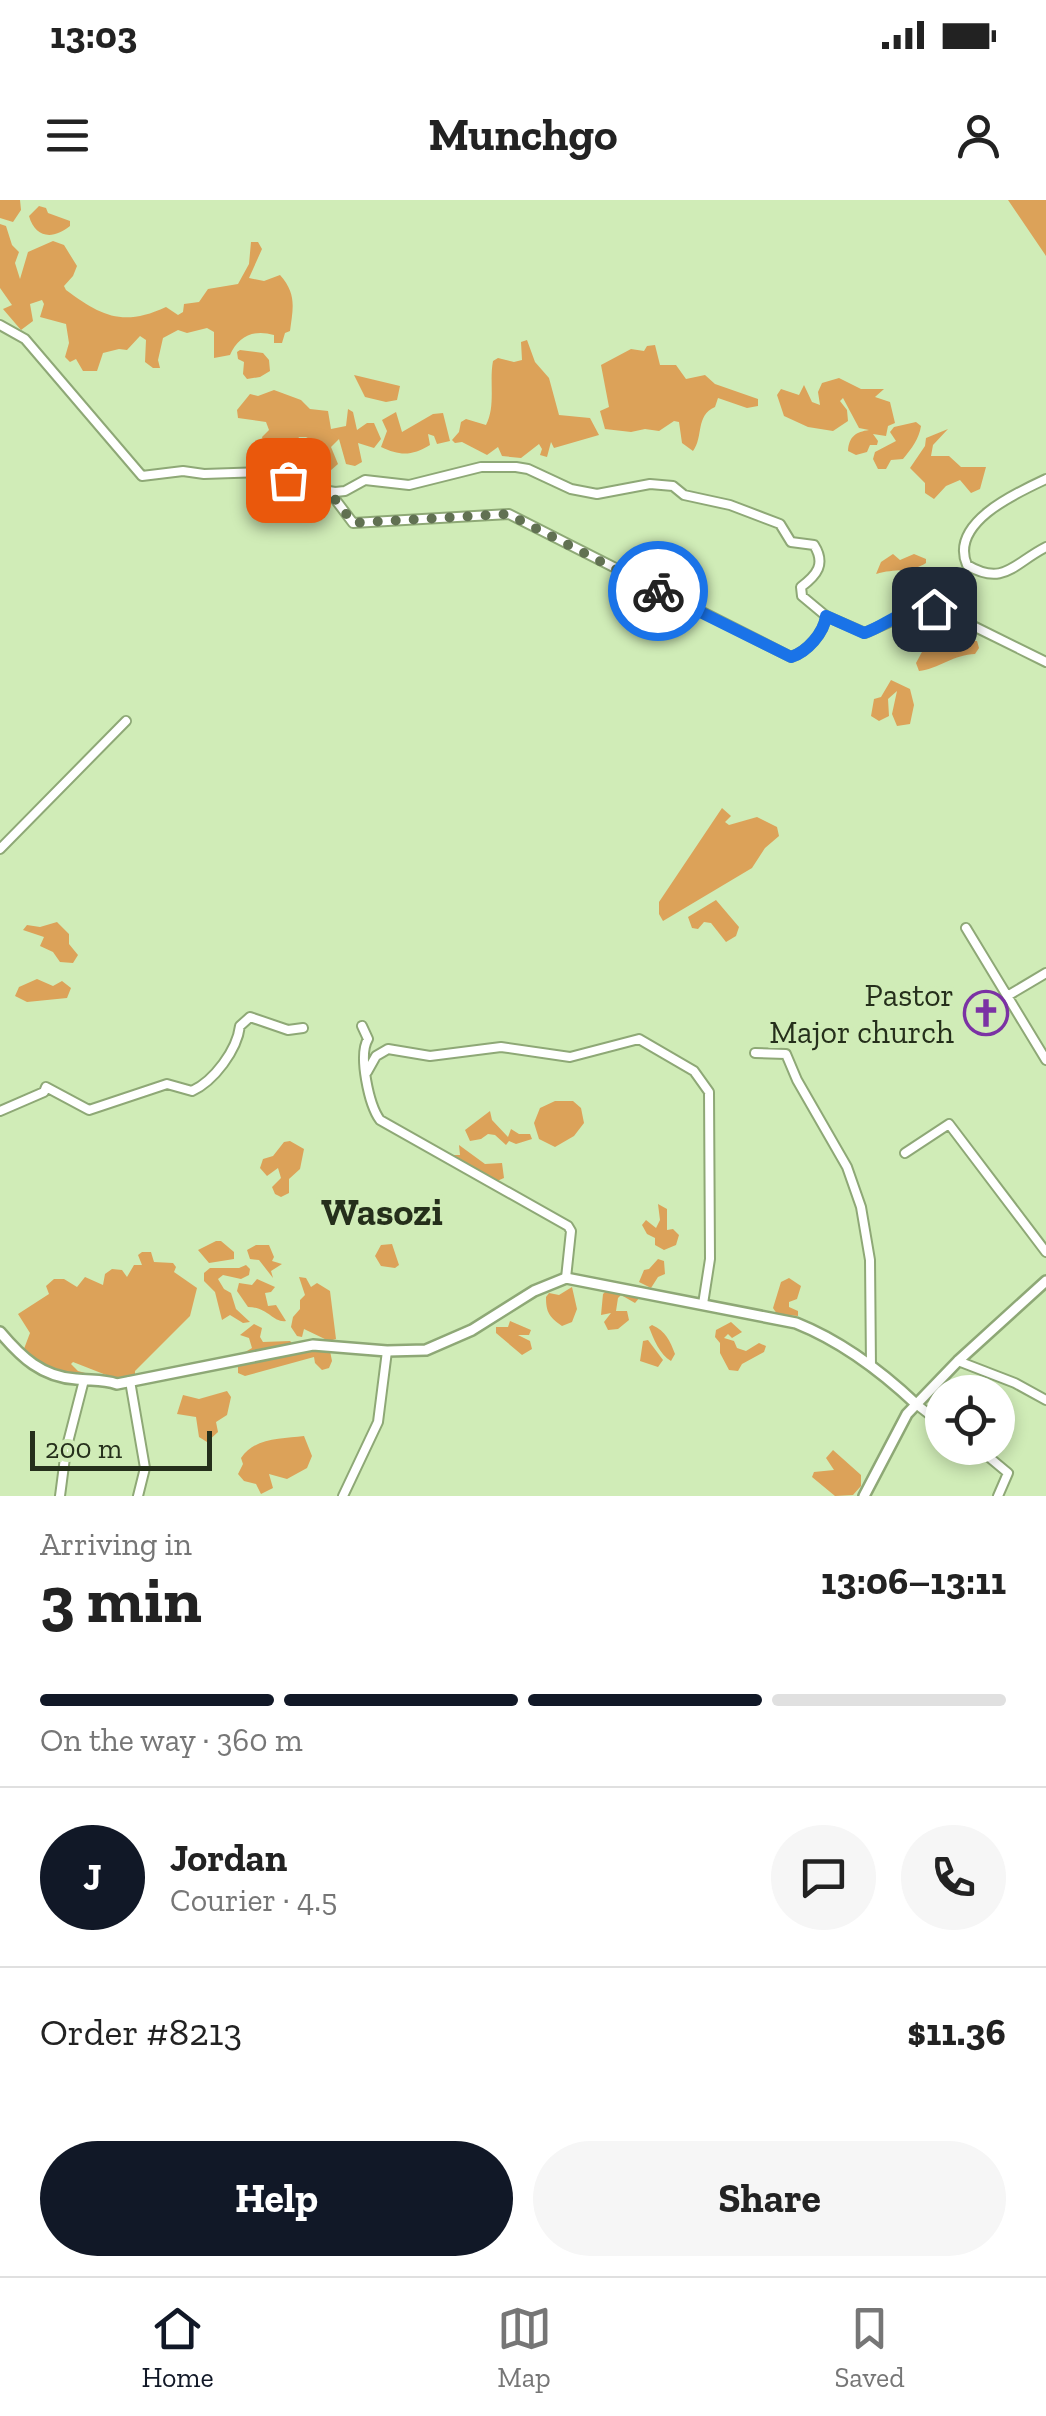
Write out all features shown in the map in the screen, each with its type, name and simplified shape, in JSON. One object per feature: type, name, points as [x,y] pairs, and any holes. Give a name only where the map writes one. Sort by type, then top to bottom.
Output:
[{"type":"street","points":[[0,325],[35,349],[142,476],[183,471],[264,472],[299,486],[345,490],[365,480],[409,485],[481,467],[516,467],[528,468],[571,489],[597,494],[650,484],[673,486],[691,497],[762,515],[780,524],[791,542],[814,545],[821,564],[800,587],[802,596],[826,616],[864,633],[925,606],[1046,662]]},
{"type":"street","points":[[1046,479],[1006,501],[976,524],[964,538],[962,554],[966,565],[992,575],[1013,569],[1046,547]]},
{"type":"street","points":[[328,490],[353,523],[508,514],[791,657],[804,650],[825,627],[826,616]]},
{"type":"street","points":[[0,850],[126,721]]},
{"type":"street","points":[[966,928],[1046,1060]]},
{"type":"street","points":[[1009,995],[1046,972]]},
{"type":"street","points":[[0,1111],[44,1092],[46,1087],[89,1110],[165,1084],[192,1092],[212,1076],[237,1044],[240,1026],[250,1018],[288,1030],[303,1028]]},
{"type":"street","points":[[362,1026],[368,1039],[363,1047],[371,1104],[380,1120],[568,1226],[571,1231],[566,1278]]},
{"type":"street","points":[[366,1072],[376,1056],[388,1049],[430,1056],[501,1047],[570,1057],[639,1039],[694,1071],[709,1092],[710,1259],[703,1304]]},
{"type":"street","points":[[755,1053],[782,1053],[789,1058],[857,1191],[870,1260],[871,1366]]},
{"type":"street","points":[[905,1153],[950,1124],[1046,1252]]},
{"type":"street","points":[[0,1332],[28,1362],[43,1371],[63,1378],[100,1378],[117,1384],[313,1345],[426,1350],[472,1330],[534,1291],[566,1278],[796,1323],[826,1335],[925,1411]]},
{"type":"street","points":[[864,1496],[889,1443],[916,1404],[1046,1281]]},
{"type":"street","points":[[343,1496],[378,1422],[387,1351]]},
{"type":"street","points":[[958,1361],[1046,1400]]},
{"type":"street","points":[[60,1496],[66,1450],[84,1380]]},
{"type":"street","points":[[130,1381],[145,1468],[138,1496]]},
{"type":"street","points":[[998,1465],[1009,1475],[998,1496]]},
{"type":"shaded area","points":[[0,200],[20,200],[21,210],[13,222],[0,218]]},
{"type":"shaded area","points":[[1008,200],[1046,200],[1046,256],[1044,253]]},
{"type":"shaded area","points":[[39,206],[70,221],[70,226],[51,235],[40,233],[29,216]]},
{"type":"shaded area","points":[[0,224],[6,226],[12,245],[19,252],[15,263],[20,279],[28,252],[53,241],[64,245],[77,266],[64,286],[66,290],[102,312],[125,317],[166,307],[178,315],[184,304],[199,302],[208,289],[238,284],[249,264],[251,242],[258,242],[262,249],[249,278],[264,281],[280,275],[292,302],[290,331],[285,333],[282,343],[274,343],[274,335],[267,333],[248,336],[237,343],[230,355],[214,358],[214,332],[207,328],[187,333],[178,330],[163,338],[160,368],[145,362],[146,340],[140,336],[127,350],[103,353],[97,371],[83,371],[76,359],[70,362],[65,357],[69,343],[66,324],[40,317],[42,300],[30,304],[33,321],[21,330],[3,309],[12,305],[0,288]]},
{"type":"shaded area","points":[[527,340],[535,362],[549,378],[559,415],[590,418],[599,435],[554,448],[551,442],[547,457],[540,455],[539,444],[521,458],[502,456],[498,447],[487,455],[462,442],[455,443],[452,440],[466,419],[486,425],[491,410],[493,361],[522,360],[521,342]]},
{"type":"shaded area","points":[[655,345],[660,365],[676,365],[686,379],[705,375],[715,384],[758,399],[758,406],[747,408],[718,398],[702,421],[693,451],[682,443],[679,422],[659,431],[605,429],[600,411],[609,407],[601,365],[631,349],[644,351]]},
{"type":"shaded area","points":[[240,350],[263,353],[269,360],[270,371],[247,379],[243,374],[244,362],[238,359]]},
{"type":"shaded area","points":[[354,375],[400,386],[397,400],[386,402],[365,397]]},
{"type":"shaded area","points":[[839,378],[861,389],[884,389],[875,397],[890,402],[895,423],[888,426],[886,436],[873,434],[877,445],[870,445],[867,452],[856,455],[848,451],[854,436],[869,430],[859,428],[843,398],[840,401],[847,410],[848,421],[833,431],[808,427],[784,416],[777,395],[781,389],[799,395],[804,385],[812,402],[820,405],[818,392],[822,383]]},
{"type":"shaded area","points":[[274,390],[301,400],[310,409],[328,411],[331,429],[346,426],[348,409],[353,412],[357,430],[374,423],[381,439],[374,448],[358,443],[362,462],[355,466],[346,464],[339,439],[331,447],[338,464],[330,471],[322,470],[320,463],[325,448],[306,437],[299,437],[286,451],[266,450],[262,437],[269,430],[266,422],[238,418],[237,410],[250,394],[258,396]]},
{"type":"shaded area","points":[[396,412],[402,432],[433,414],[443,413],[450,441],[437,444],[434,436],[428,434],[430,445],[412,453],[381,447],[387,431],[382,420]]},
{"type":"shaded area","points":[[916,422],[920,431],[903,459],[891,460],[886,469],[878,469],[873,459],[875,452],[896,441],[890,432],[894,427]]},
{"type":"shaded area","points":[[948,429],[933,445],[931,456],[949,456],[961,467],[986,467],[980,489],[971,493],[960,480],[946,486],[934,499],[925,493],[925,483],[910,468],[926,438]]},
{"type":"shaded area","points":[[893,554],[900,560],[914,554],[926,559],[926,563],[876,574],[881,562]]},
{"type":"shaded area","points":[[936,638],[942,645],[953,640],[977,641],[979,648],[975,654],[919,671],[916,663],[929,639]]},
{"type":"shaded area","points":[[891,680],[910,689],[914,705],[910,724],[897,726],[892,714],[897,691],[888,699],[889,716],[879,721],[871,716],[874,699],[881,697]]},
{"type":"shaded area","points":[[722,808],[731,816],[725,822],[729,825],[757,817],[777,827],[779,836],[752,868],[663,921],[659,902]]},
{"type":"shaded area","points":[[716,900],[739,927],[736,936],[726,942],[711,923],[692,928],[688,917]]},
{"type":"shaded area","points":[[57,922],[69,934],[69,944],[78,955],[73,963],[60,962],[53,952],[40,946],[44,937],[23,930],[27,925],[40,927]]},
{"type":"shaded area","points":[[37,979],[53,986],[62,981],[71,988],[67,998],[27,1002],[15,996],[19,987]]},
{"type":"shaded area","points":[[555,1101],[573,1101],[581,1108],[584,1123],[574,1136],[555,1147],[539,1139],[534,1123],[540,1108]]},
{"type":"shaded area","points":[[490,1111],[492,1120],[508,1137],[511,1129],[530,1134],[532,1139],[516,1144],[509,1141],[506,1145],[488,1134],[470,1141],[465,1130]]},
{"type":"shaded area","points":[[284,1142],[304,1149],[300,1169],[289,1179],[289,1193],[281,1197],[272,1187],[281,1178],[278,1168],[267,1176],[260,1168],[263,1159],[273,1156]]},
{"type":"shaded area","points":[[459,1145],[485,1164],[502,1163],[504,1178],[497,1181],[452,1159],[460,1155]]},
{"type":"shaded area","points":[[658,1204],[667,1209],[667,1230],[673,1229],[679,1235],[676,1245],[664,1250],[655,1245],[655,1238],[642,1225],[646,1220],[656,1228],[660,1220]]},
{"type":"shaded area","points":[[216,1241],[234,1252],[234,1259],[209,1263],[198,1250]]},
{"type":"shaded area","points":[[392,1244],[399,1265],[381,1266],[375,1256],[381,1245]]},
{"type":"shaded area","points":[[269,1245],[272,1261],[282,1264],[271,1271],[273,1278],[259,1260],[250,1259],[247,1250]]},
{"type":"shaded area","points":[[151,1252],[154,1262],[173,1263],[174,1272],[197,1288],[190,1316],[135,1371],[135,1377],[119,1380],[73,1362],[78,1371],[110,1380],[87,1387],[75,1385],[52,1376],[22,1354],[30,1333],[18,1314],[49,1294],[46,1286],[54,1279],[64,1279],[77,1287],[85,1277],[103,1285],[105,1274],[112,1269],[122,1270],[127,1277],[134,1265],[142,1265],[138,1255]]},
{"type":"shaded area","points":[[658,1259],[664,1261],[665,1274],[651,1288],[639,1282],[644,1270]]},
{"type":"shaded area","points":[[246,1265],[249,1275],[241,1279],[223,1275],[218,1279],[231,1293],[236,1309],[250,1322],[243,1323],[230,1315],[222,1320],[215,1292],[204,1281],[204,1273],[210,1268]]},
{"type":"shaded area","points":[[299,1277],[306,1278],[311,1287],[317,1283],[330,1291],[336,1339],[329,1341],[304,1329],[302,1337],[297,1336],[291,1327],[305,1295]]},
{"type":"shaded area","points":[[789,1278],[801,1286],[797,1299],[789,1302],[798,1316],[777,1314],[773,1308],[781,1282]]},
{"type":"shaded area","points":[[257,1279],[275,1287],[265,1293],[268,1306],[276,1305],[286,1321],[248,1307],[237,1291],[239,1283],[252,1285]]},
{"type":"shaded area","points":[[572,1287],[577,1309],[572,1322],[562,1326],[549,1314],[546,1297]]},
{"type":"shaded area","points":[[609,1288],[640,1297],[635,1303],[621,1295],[618,1298],[616,1311],[627,1311],[629,1320],[618,1329],[608,1330],[604,1322],[611,1313],[601,1315],[603,1294]]},
{"type":"shaded area","points":[[510,1321],[531,1330],[529,1335],[518,1335],[530,1341],[532,1349],[522,1355],[496,1333],[496,1327],[508,1327]]},
{"type":"shaded area","points":[[731,1322],[742,1332],[724,1338],[734,1341],[737,1348],[746,1351],[759,1343],[766,1346],[764,1352],[742,1364],[738,1371],[729,1370],[715,1337],[716,1330]]},
{"type":"shaded area","points":[[254,1324],[262,1328],[263,1342],[290,1341],[295,1346],[240,1355],[252,1348],[249,1338],[240,1335]]},
{"type":"shaded area","points":[[652,1325],[669,1341],[675,1354],[671,1361],[657,1346],[649,1327]]},
{"type":"shaded area","points":[[648,1340],[663,1360],[658,1367],[640,1361],[643,1341]]},
{"type":"shaded area","points":[[330,1351],[329,1368],[322,1370],[314,1357],[245,1376],[238,1373],[238,1367],[251,1361]]},
{"type":"shaded area","points":[[227,1391],[231,1397],[227,1415],[216,1422],[218,1432],[207,1442],[199,1437],[196,1417],[177,1414],[183,1395],[199,1399]]},
{"type":"shaded area","points":[[304,1436],[312,1456],[307,1468],[287,1479],[269,1474],[273,1488],[261,1494],[256,1484],[244,1481],[238,1474],[243,1464],[241,1458],[254,1446]]},
{"type":"shaded area","points":[[833,1450],[861,1475],[861,1486],[853,1495],[835,1496],[812,1477],[814,1472],[834,1470],[826,1458]]},
{"type":"way so far","points":[[288,480],[299,486],[328,490],[353,523],[508,514],[658,591]]},
{"type":"place","name":"Pastor Major church","points":[[986,1013]]},
{"type":"district","name":"Wasozi","points":[[382,1212]]},
{"type":"route","points":[[658,591],[791,657],[804,650],[825,627],[826,616],[864,633],[925,606],[934,609]]}]
